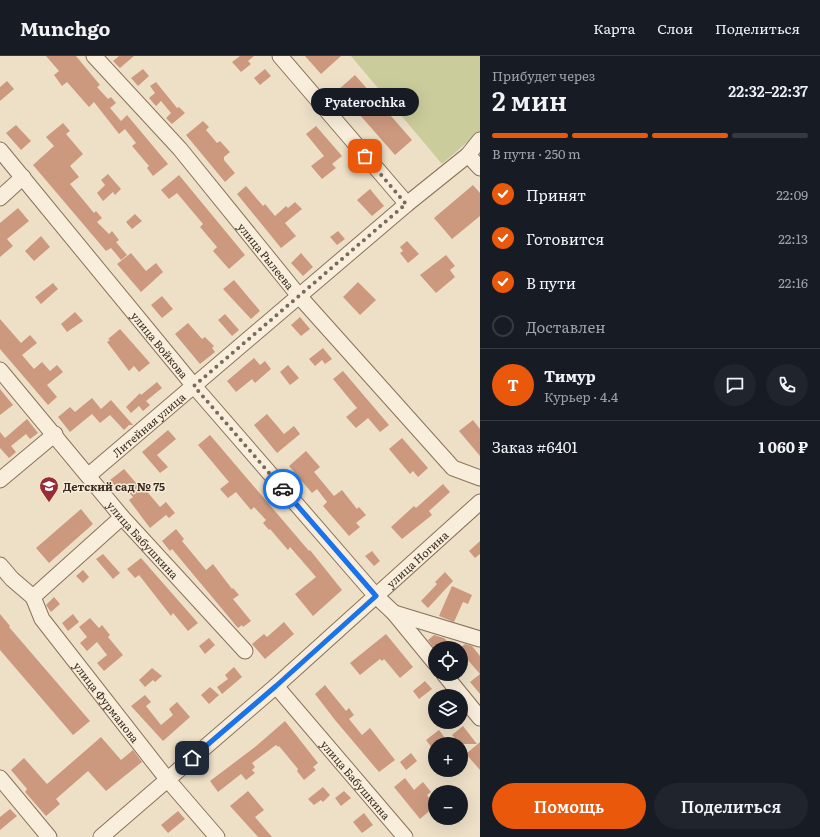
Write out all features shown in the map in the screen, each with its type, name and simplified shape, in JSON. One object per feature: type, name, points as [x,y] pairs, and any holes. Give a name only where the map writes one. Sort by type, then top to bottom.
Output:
[{"type":"street","name":"улица Рылеева","points":[[94,56],[180,149],[299,296],[453,468],[480,478]]},
{"type":"street","points":[[280,56],[406,204]]},
{"type":"street","name":"Литейная улица","points":[[89,475],[406,204],[468,155],[480,140]]},
{"type":"street","name":"улица Войкова","points":[[0,150],[194,386],[376,596],[394,613],[428,654]]},
{"type":"street","points":[[468,155],[480,168]]},
{"type":"street","points":[[0,198],[23,177]]},
{"type":"street","name":"улица Бабушкина","points":[[0,370],[89,475],[122,517],[245,651]]},
{"type":"street","points":[[0,480],[54,434]]},
{"type":"street","name":"улица Ногина","points":[[101,837],[276,686],[480,502]]},
{"type":"street","points":[[33,597],[122,517]]},
{"type":"street","name":"улица Фурманова","points":[[0,565],[12,579],[33,597],[42,619],[167,779],[216,837]]},
{"type":"street","points":[[394,613],[480,639]]},
{"type":"street","points":[[450,681],[480,718]]},
{"type":"street","name":"улица Бабушкина","points":[[276,686],[405,837]]},
{"type":"street","points":[[0,778],[49,837]]},
{"type":"green space","points":[[351,56],[480,56],[480,131],[442,164]]},
{"type":"building","points":[[46,56],[76,56],[100,85],[97,87],[108,99],[111,97],[116,103],[110,108],[121,121],[127,115],[168,164],[153,176],[147,168],[149,166],[132,146],[136,143],[125,129],[119,134],[94,102],[89,107],[67,82],[62,86],[54,75],[59,71]]},
{"type":"building","points":[[119,56],[134,56],[120,68],[113,61]]},
{"type":"building","points":[[240,56],[254,56],[248,61],[251,64],[241,72],[232,62]]},
{"type":"building","points":[[305,56],[341,56],[321,74]]},
{"type":"building","points":[[143,69],[149,76],[138,86],[131,78]]},
{"type":"building","points":[[265,69],[271,76],[260,85],[254,78]]},
{"type":"building","points":[[355,75],[412,140],[395,155],[338,90]]},
{"type":"building","points":[[7,81],[14,89],[0,101],[0,87]]},
{"type":"building","points":[[156,82],[177,108],[179,107],[185,113],[172,124],[166,118],[171,113],[161,101],[156,106],[149,98],[155,93],[150,86]]},
{"type":"building","points":[[203,121],[209,127],[206,130],[217,143],[220,141],[230,152],[224,157],[224,160],[235,173],[225,182],[186,135]]},
{"type":"building","points":[[63,123],[70,131],[66,134],[83,154],[70,166],[79,177],[70,184],[94,213],[96,211],[102,218],[97,222],[109,234],[112,231],[119,240],[116,242],[127,255],[121,260],[111,248],[106,251],[33,165],[54,146],[46,137]]},
{"type":"building","points":[[16,125],[31,141],[21,150],[6,133]]},
{"type":"building","points":[[316,126],[342,156],[332,164],[336,168],[322,179],[311,166],[324,156],[306,134]]},
{"type":"building","points":[[108,174],[121,189],[115,195],[113,192],[103,201],[97,193],[105,185],[101,180]]},
{"type":"building","points":[[179,175],[245,255],[229,269],[213,251],[217,247],[200,227],[203,224],[177,193],[169,199],[161,190]]},
{"type":"building","points":[[473,185],[480,193],[480,216],[452,239],[434,218]]},
{"type":"building","points":[[246,186],[263,206],[265,204],[275,216],[286,206],[288,208],[295,202],[302,209],[285,223],[296,236],[281,248],[237,194]]},
{"type":"building","points":[[370,189],[384,206],[372,216],[357,200]]},
{"type":"building","points":[[18,208],[29,221],[7,239],[13,246],[0,257],[0,223]]},
{"type":"building","points":[[135,214],[142,221],[132,229],[126,222]]},
{"type":"building","points":[[338,231],[345,239],[337,245],[330,237]]},
{"type":"building","points":[[41,236],[50,247],[34,261],[25,251]]},
{"type":"building","points":[[407,241],[419,254],[408,263],[400,253],[403,251],[400,247]]},
{"type":"building","points":[[131,253],[146,271],[156,263],[163,272],[141,292],[117,264]]},
{"type":"building","points":[[301,253],[313,267],[303,276],[291,263]]},
{"type":"building","points":[[446,255],[455,266],[450,270],[455,277],[436,293],[420,275]]},
{"type":"building","points":[[234,280],[260,311],[251,319],[223,289]]},
{"type":"building","points":[[358,282],[376,300],[360,315],[343,297]]},
{"type":"building","points":[[53,283],[58,289],[41,304],[35,297]]},
{"type":"building","points":[[162,296],[173,309],[162,318],[151,305]]},
{"type":"building","points":[[75,312],[83,321],[67,332],[61,324]]},
{"type":"building","points":[[225,314],[239,330],[232,336],[218,320]]},
{"type":"building","points":[[300,317],[310,329],[301,336],[291,325]]},
{"type":"building","points":[[0,319],[21,343],[30,335],[37,343],[22,355],[34,369],[42,362],[50,371],[57,365],[63,372],[47,385],[57,397],[48,405],[0,349]]},
{"type":"building","points":[[188,323],[202,339],[205,337],[214,346],[212,348],[215,352],[200,364],[175,334]]},
{"type":"building","points":[[120,329],[150,363],[139,372],[134,366],[129,371],[107,342],[110,340],[108,339]]},
{"type":"building","points":[[323,348],[332,359],[325,364],[322,360],[315,366],[309,359]]},
{"type":"building","points":[[254,358],[260,365],[265,361],[271,369],[255,383],[252,379],[236,392],[227,381]]},
{"type":"building","points":[[288,365],[299,378],[290,385],[280,372]]},
{"type":"building","points":[[343,371],[389,425],[380,432],[368,418],[356,428],[346,417],[357,408],[333,379]]},
{"type":"building","points":[[157,382],[162,388],[146,401],[150,405],[143,411],[139,406],[131,413],[126,407],[140,393],[141,395]]},
{"type":"building","points":[[0,389],[13,405],[0,415]]},
{"type":"building","points":[[92,398],[101,409],[111,400],[133,425],[129,425],[124,430],[110,415],[100,423],[92,414],[70,432],[58,417],[70,407],[75,412]]},
{"type":"building","points":[[267,414],[284,434],[294,426],[300,434],[277,453],[254,425]]},
{"type":"building","points":[[27,419],[38,433],[30,439],[26,434],[11,446],[16,452],[9,458],[0,448],[0,432],[5,438]]},
{"type":"building","points":[[473,420],[480,429],[480,456],[459,431]]},
{"type":"building","points":[[168,430],[176,439],[157,455],[168,467],[160,473],[142,452]]},
{"type":"building","points":[[210,435],[309,551],[310,550],[342,590],[313,616],[295,594],[316,577],[290,547],[288,550],[270,529],[269,530],[263,523],[266,520],[254,507],[251,510],[236,492],[228,498],[220,489],[229,482],[198,445]]},
{"type":"building","points":[[402,438],[428,468],[418,477],[413,471],[410,474],[389,449]]},
{"type":"building","points":[[306,451],[320,467],[314,472],[334,496],[342,490],[357,509],[359,507],[366,515],[356,523],[360,527],[349,536],[323,506],[327,502],[317,489],[312,493],[289,466]]},
{"type":"building","points":[[124,469],[142,490],[144,488],[160,507],[166,502],[175,513],[169,518],[166,515],[150,528],[129,500],[133,497],[120,483],[116,487],[110,480]]},
{"type":"building","points":[[443,484],[450,492],[429,511],[432,515],[402,539],[391,527],[414,506],[416,508]]},
{"type":"building","points":[[81,509],[93,524],[49,563],[36,548]]},
{"type":"building","points":[[176,529],[184,539],[182,541],[206,570],[213,564],[232,589],[233,588],[239,595],[233,599],[251,621],[243,627],[242,625],[238,628],[172,549],[170,551],[162,541]]},
{"type":"building","points":[[480,541],[480,554],[475,558],[469,551]]},
{"type":"building","points":[[372,551],[380,561],[374,566],[365,556]]},
{"type":"building","points":[[103,554],[120,573],[113,579],[96,559]]},
{"type":"building","points":[[141,558],[198,623],[188,631],[173,613],[171,616],[139,575],[135,578],[127,569]]},
{"type":"building","points":[[83,570],[89,577],[83,583],[76,576]]},
{"type":"building","points":[[445,572],[453,581],[428,608],[421,601],[437,584],[435,582]]},
{"type":"building","points":[[452,586],[472,595],[468,604],[463,602],[454,622],[439,616]]},
{"type":"building","points":[[54,597],[60,604],[51,612],[46,605]]},
{"type":"building","points":[[0,614],[10,626],[9,627],[90,721],[73,735],[0,650]]},
{"type":"building","points":[[73,614],[79,622],[68,631],[62,623]]},
{"type":"building","points":[[90,618],[99,628],[102,625],[110,635],[108,637],[123,655],[104,671],[97,663],[107,655],[97,642],[87,651],[80,643],[87,637],[79,627]]},
{"type":"building","points":[[284,622],[294,634],[265,659],[252,644],[264,634],[267,637]]},
{"type":"building","points":[[386,634],[413,667],[400,678],[384,659],[382,661],[380,659],[360,675],[350,663]]},
{"type":"building","points":[[434,635],[444,638],[447,641],[429,641],[428,640]]},
{"type":"building","points":[[209,638],[215,645],[205,654],[199,646]]},
{"type":"building","points":[[468,645],[472,646],[480,656],[480,674],[468,660]]},
{"type":"building","points":[[234,667],[242,677],[222,694],[217,687],[228,679],[225,675]]},
{"type":"building","points":[[152,668],[162,676],[155,682],[153,680],[145,687],[139,680]]},
{"type":"building","points":[[480,674],[480,694],[470,682]]},
{"type":"building","points":[[425,681],[432,689],[428,689],[428,692],[419,699],[413,691]]},
{"type":"building","points":[[325,685],[346,711],[349,708],[354,715],[349,719],[362,735],[370,728],[395,760],[379,772],[315,694]]},
{"type":"building","points":[[210,687],[219,695],[209,704],[201,695]]},
{"type":"building","points":[[145,695],[151,702],[146,706],[161,725],[173,715],[169,709],[177,702],[190,717],[163,741],[131,706]]},
{"type":"building","points":[[285,721],[318,763],[313,767],[316,770],[304,780],[297,771],[298,769],[279,746],[278,747],[276,745],[252,763],[255,767],[252,770],[255,773],[246,780],[241,774],[218,792],[210,781],[255,747]]},
{"type":"building","points":[[459,729],[465,729],[477,744],[468,744],[468,737],[454,737],[452,735]]},
{"type":"building","points":[[439,730],[444,737],[430,737]]},
{"type":"building","points":[[101,737],[121,760],[133,750],[142,762],[106,791],[88,771],[56,799],[60,804],[46,816],[25,792],[27,789],[11,770],[24,758],[47,784]]},
{"type":"building","points":[[480,742],[480,770],[468,756],[468,752]]},
{"type":"building","points":[[411,753],[417,761],[406,770],[400,762]]},
{"type":"building","points":[[405,778],[414,790],[423,782],[428,788],[428,812],[420,819],[394,787]]},
{"type":"building","points":[[323,787],[330,795],[323,802],[321,800],[314,805],[308,799]]},
{"type":"building","points":[[248,791],[264,810],[255,817],[272,837],[258,837],[230,806]]},
{"type":"building","points":[[344,791],[351,798],[341,806],[335,798]]},
{"type":"building","points":[[10,809],[17,816],[0,830],[0,817]]},
{"type":"building","points":[[178,811],[185,819],[168,833],[161,825]]},
{"type":"building","points":[[364,813],[373,825],[362,833],[353,822]]},
{"type":"way so far","points":[[283,489],[194,386],[406,204],[365,156]]},
{"type":"place","name":"Pyaterochka","points":[[365,156]]},
{"type":"place","name":"Детский сад № 75","points":[[49,503]]},
{"type":"route","points":[[192,758],[276,686],[376,596],[283,489]]}]
